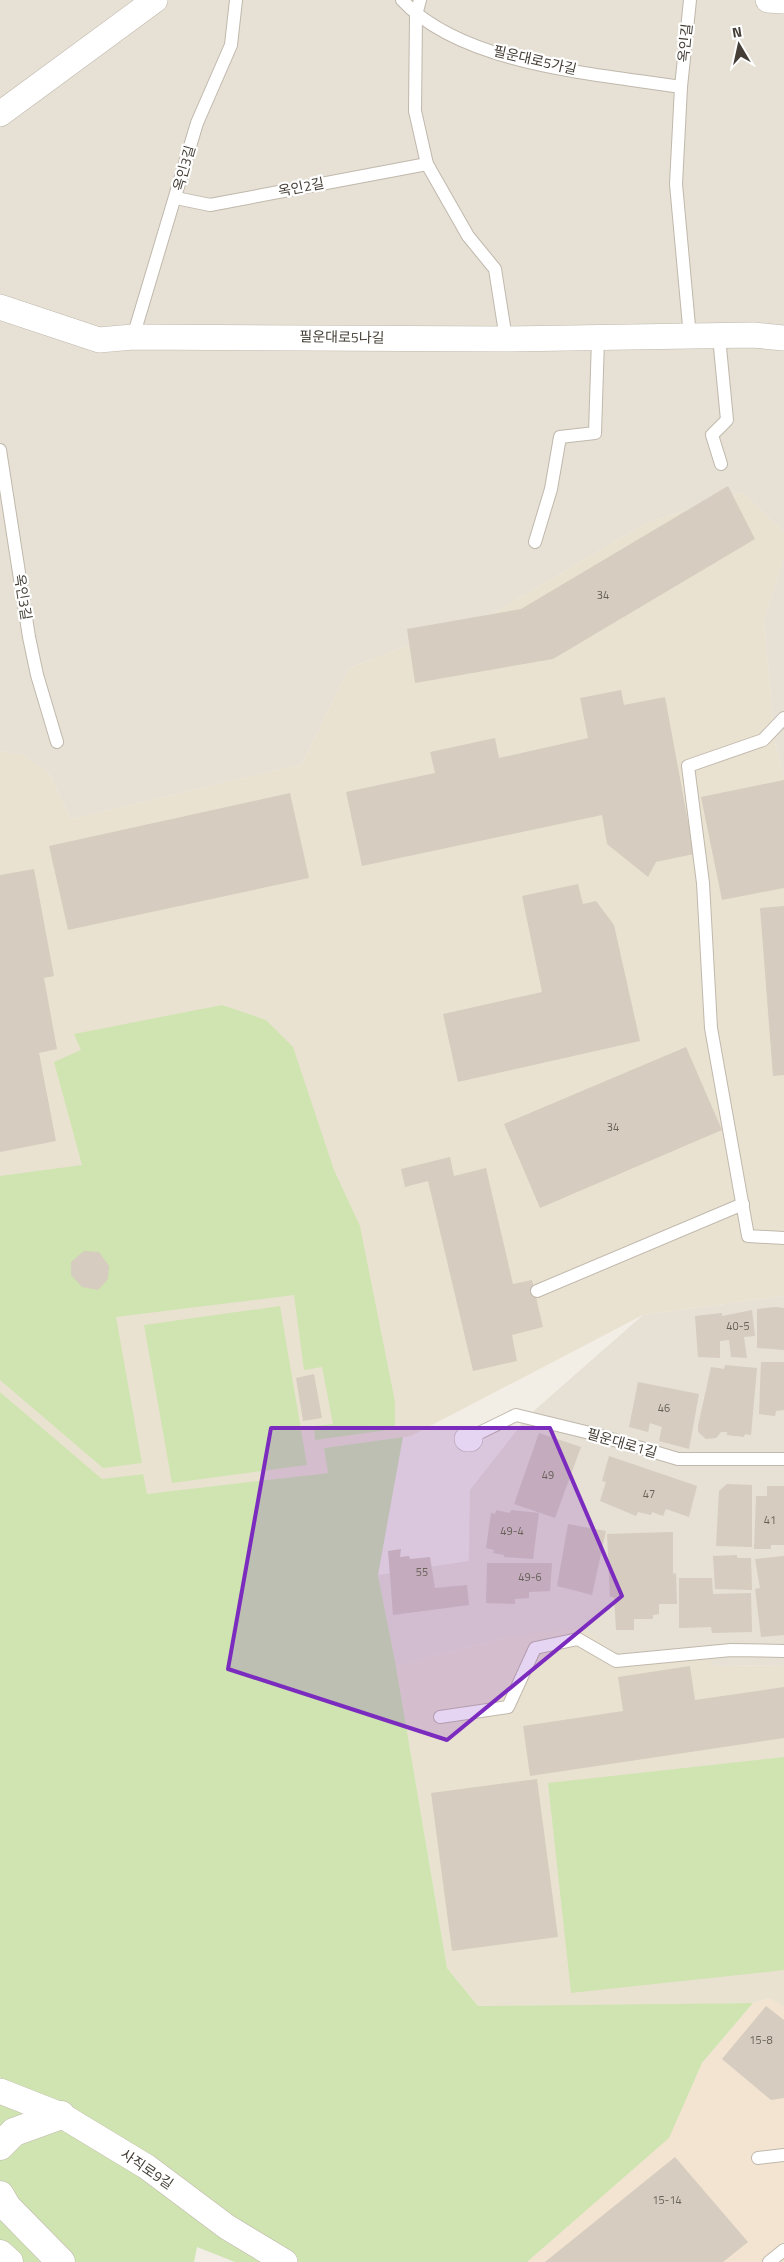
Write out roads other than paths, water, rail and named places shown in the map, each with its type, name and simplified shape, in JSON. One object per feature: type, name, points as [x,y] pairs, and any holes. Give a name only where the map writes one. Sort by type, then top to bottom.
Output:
[{"type":"street","points":[[0,114],[155,0]]},
{"type":"street","points":[[768,0],[784,1]]},
{"type":"street","name":"필운대로5나길","points":[[0,307],[99,340],[133,337],[598,339],[753,336],[784,338]]},
{"type":"street","name":"사직로9길","points":[[0,2091],[62,2115],[147,2167],[227,2227],[285,2262]]},
{"type":"street","points":[[0,2146],[14,2132],[62,2115]]},
{"type":"street","points":[[0,2195],[7,2207],[61,2262]]},
{"type":"street","points":[[0,2254],[9,2262]]},
{"type":"lane","name":"옥인3길","points":[[133,337],[197,123],[231,45],[236,0]]},
{"type":"lane","name":"필운대로5가길","points":[[402,0],[416,15],[466,43],[543,65],[681,87]]},
{"type":"lane","points":[[420,0],[416,15],[415,111],[427,164],[468,236],[495,269],[506,339]]},
{"type":"lane","name":"옥인길","points":[[681,87],[690,0]]},
{"type":"lane","points":[[681,87],[676,184],[690,337]]},
{"type":"lane","name":"옥인2길","points":[[176,198],[210,205],[427,164]]},
{"type":"lane","points":[[719,336],[727,420],[712,435],[722,464]]},
{"type":"lane","points":[[535,542],[551,489],[560,437],[595,433],[598,339]]},
{"type":"lane","name":"옥인3길","points":[[0,450],[29,637],[37,674],[57,742]]},
{"type":"lane","points":[[784,718],[763,740],[688,766],[703,882],[711,1028],[748,1236],[784,1238]]},
{"type":"lane","points":[[536,1291],[742,1204]]},
{"type":"lane","name":"필운대로1길","points":[[469,1439],[516,1414],[594,1434],[678,1459],[784,1459]]},
{"type":"lane","points":[[440,1716],[508,1707],[535,1648],[578,1639],[616,1660],[731,1650],[784,1652]]},
{"type":"lane","points":[[758,2158],[784,2155]]},
{"type":"lane","points":[[769,2262],[784,2250]]}]
